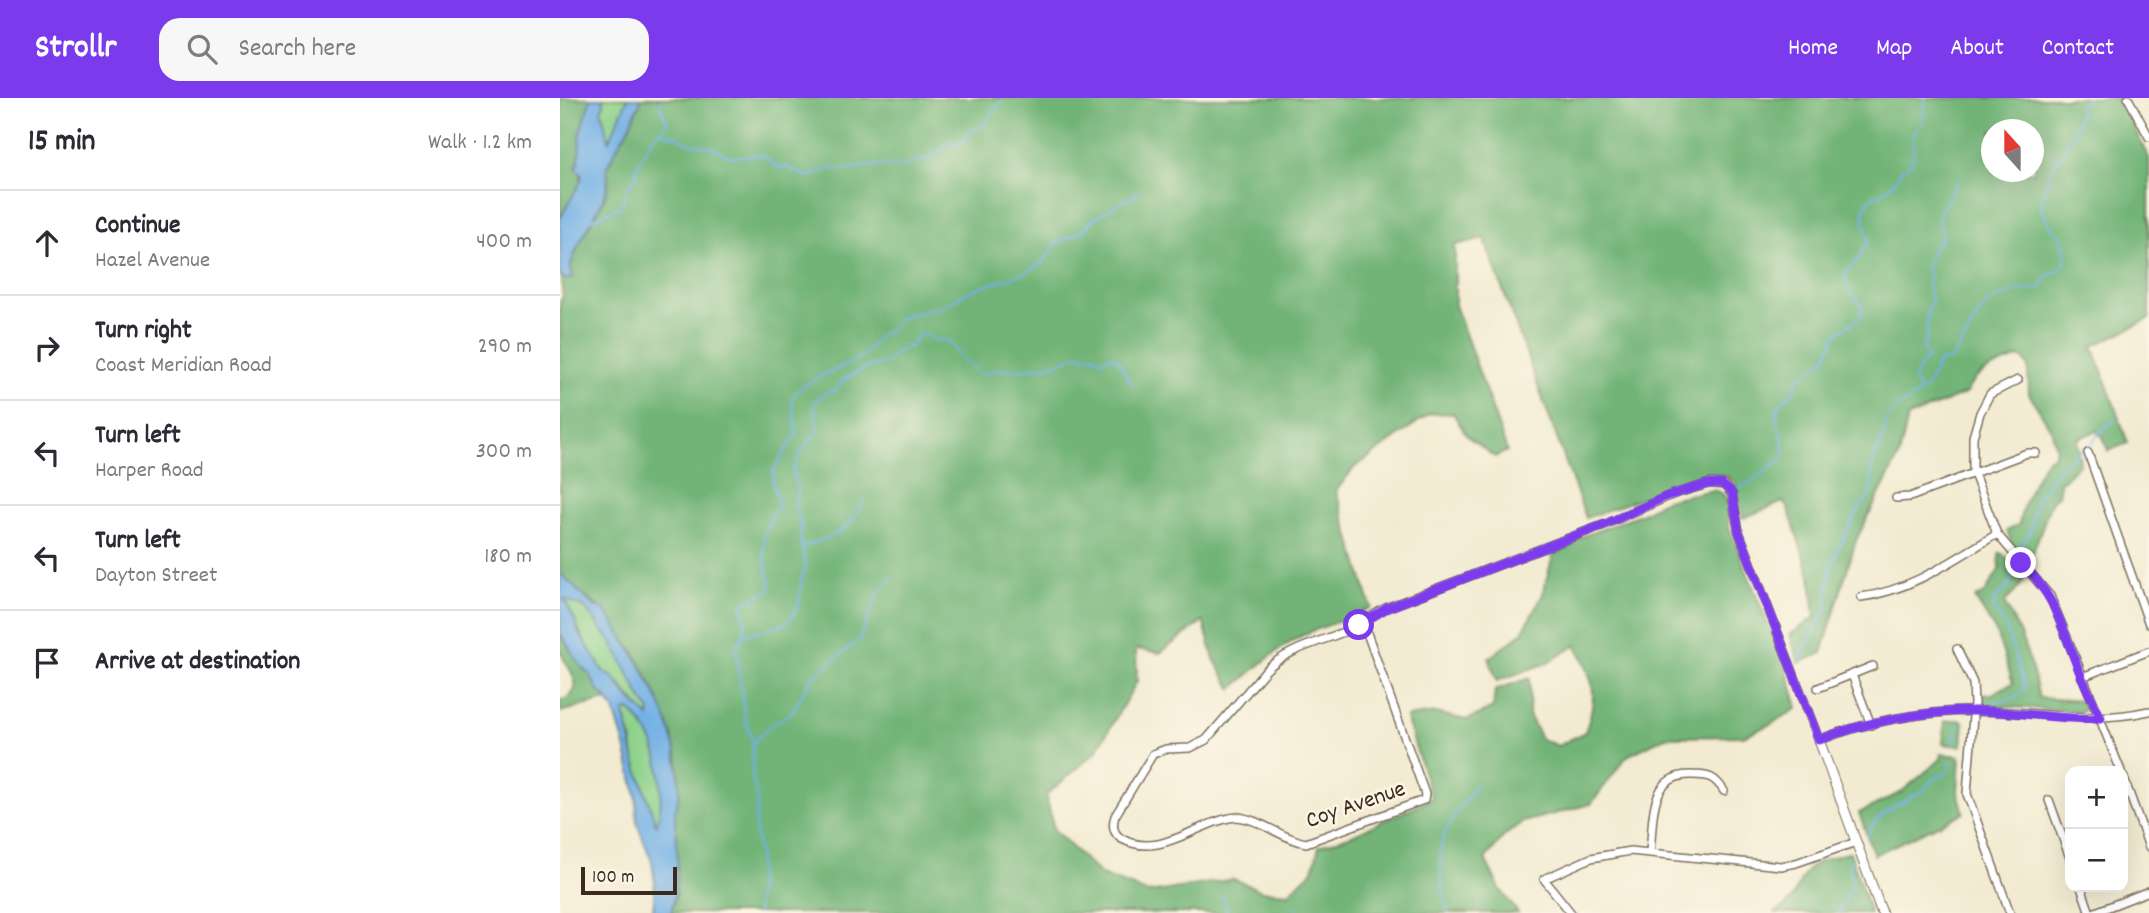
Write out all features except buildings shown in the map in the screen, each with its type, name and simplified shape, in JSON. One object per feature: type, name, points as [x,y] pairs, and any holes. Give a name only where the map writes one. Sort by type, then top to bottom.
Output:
[{"type":"main road","points":[[1819,740],[1882,913]]},
{"type":"street","points":[[2129,98],[2149,137]]},
{"type":"street","points":[[2018,380],[1990,394],[1980,413],[1973,437],[1973,471],[1997,534],[2050,596],[2119,766]]},
{"type":"street","points":[[1896,498],[1910,497],[1973,471],[2027,453],[2036,453]]},
{"type":"street","points":[[2088,453],[2149,624]]},
{"type":"street","points":[[1363,622],[1387,608],[1606,524],[1667,496],[1698,486],[1719,483],[1727,486],[1732,493],[1739,532],[1819,740],[1871,725],[1927,714],[1973,710],[2074,719],[2149,711]]},
{"type":"street","points":[[1861,597],[1874,596],[1936,571],[1997,534]]},
{"type":"street","name":"Coy Avenue","points":[[1363,622],[1426,797],[1306,843],[1247,818],[1237,817],[1158,844],[1133,843],[1116,834],[1114,820],[1149,760],[1161,749],[1185,749],[1201,744],[1215,732],[1271,665],[1286,655],[1363,622]]},
{"type":"street","points":[[1957,649],[1973,683],[1967,794],[2010,913]]},
{"type":"street","points":[[2082,677],[2149,651]]},
{"type":"street","points":[[1818,688],[1873,666]]},
{"type":"street","points":[[1853,675],[1871,725]]},
{"type":"street","points":[[1650,851],[1655,801],[1667,782],[1681,775],[1709,776],[1715,779],[1724,791]]},
{"type":"street","points":[[2128,789],[2149,846]]},
{"type":"street","points":[[2049,800],[2065,844]]},
{"type":"street","points":[[1571,913],[1544,879],[1597,856],[1624,851],[1650,851],[1781,866],[1856,842]]},
{"type":"street","points":[[2083,892],[2092,913],[2149,891]]},
{"type":"green space","points":[[560,98],[591,98],[580,133],[581,181],[560,219]]},
{"type":"green space","points":[[603,98],[628,98],[610,141],[607,140],[601,110]]},
{"type":"green space","points":[[642,98],[2119,98],[2149,158],[2149,319],[2093,346],[2128,443],[2108,451],[2103,437],[2096,431],[2077,439],[2080,463],[2060,483],[2058,495],[2051,502],[2033,553],[2026,559],[2012,544],[2007,531],[2019,524],[2029,492],[2045,461],[2054,455],[2056,449],[2052,431],[2029,394],[2028,366],[2024,359],[2019,357],[1988,370],[1975,379],[1967,393],[1908,417],[1899,456],[1856,540],[1822,653],[1799,663],[1790,635],[1815,617],[1811,579],[1788,508],[1783,502],[1743,518],[1734,481],[1727,476],[1716,474],[1586,518],[1484,238],[1455,245],[1455,305],[1507,451],[1495,457],[1467,436],[1453,413],[1429,414],[1354,468],[1336,491],[1371,607],[1292,641],[1232,689],[1214,659],[1203,621],[1160,653],[1136,649],[1137,681],[1096,752],[1046,795],[1054,830],[1101,875],[1149,893],[1234,879],[1262,891],[1289,893],[1313,870],[1319,846],[1352,835],[1432,799],[1406,717],[1435,713],[1467,720],[1493,708],[1495,690],[1530,678],[1529,715],[1541,739],[1558,746],[1585,732],[1593,697],[1587,668],[1576,645],[1549,662],[1497,681],[1489,658],[1522,633],[1543,594],[1555,547],[1643,513],[1665,500],[1713,490],[1722,493],[1726,498],[1729,527],[1789,676],[1798,708],[1743,736],[1665,737],[1627,756],[1591,804],[1523,822],[1504,836],[1485,859],[1500,889],[1518,913],[671,913],[676,894],[675,809],[679,794],[677,754],[673,748],[673,737],[656,694],[634,652],[613,625],[609,615],[577,591],[560,573],[560,302],[563,296],[560,273],[564,279],[579,244],[600,207],[607,187],[606,169]]},
{"type":"green space","points":[[2001,553],[2024,577],[2023,582],[2004,603],[2026,649],[2039,698],[2083,701],[2086,707],[2082,712],[1985,705],[1981,702],[1981,695],[1992,694],[2013,683],[1996,632],[1975,598],[1985,593],[2000,568]]},
{"type":"green space","points":[[564,598],[585,608],[613,644],[650,711],[649,717],[618,682],[603,671],[586,645]]},
{"type":"green space","points":[[560,633],[606,700],[560,712],[560,701],[574,691],[575,685],[560,650]]},
{"type":"green space","points":[[628,710],[654,744],[660,767],[661,803],[656,825],[634,758],[624,712]]},
{"type":"green space","points":[[1961,720],[1964,723],[1962,746],[1943,744],[1945,721]]},
{"type":"green space","points":[[1941,754],[1960,756],[1958,792],[1964,813],[1874,855],[1859,813],[1900,793],[1941,759]]},
{"type":"green space","points":[[1850,852],[1870,913],[1773,913],[1788,903],[1812,866]]},
{"type":"water","points":[[591,98],[603,98],[601,110],[609,141],[628,98],[642,98],[606,169],[606,189],[572,262],[573,278],[564,279],[560,273],[560,219],[581,181],[582,174],[576,168],[580,133]]},
{"type":"water","points":[[560,573],[594,606],[606,611],[648,678],[665,714],[679,772],[679,795],[675,812],[677,873],[671,913],[653,913],[655,882],[652,862],[637,823],[636,795],[614,710],[598,691],[591,676],[580,665],[560,633]],"holes":[[[564,599],[585,608],[613,644],[650,711],[649,717],[627,696],[614,678],[603,671],[578,631]],[[628,710],[646,729],[659,767],[661,792],[656,824],[634,758],[624,712]]]},
{"type":"waterway","points":[[661,132],[677,136],[688,143],[711,147],[730,157],[763,155],[778,168],[786,167],[808,177],[831,168],[841,170],[877,165],[903,167],[933,156],[949,141],[955,145],[965,141],[970,130],[982,126],[1004,98]]},
{"type":"waterway","points":[[1741,487],[1783,458],[1783,445],[1776,418],[1778,407],[1793,392],[1799,377],[1825,358],[1838,333],[1860,316],[1862,305],[1852,294],[1845,279],[1848,270],[1859,259],[1869,242],[1864,210],[1868,201],[1881,194],[1895,181],[1901,170],[1911,164],[1914,154],[1912,138],[1922,123],[1925,98]]},
{"type":"waterway","points":[[1801,663],[1803,652],[1825,612],[1831,567],[1839,547],[1857,512],[1870,495],[1872,465],[1887,419],[1895,408],[1925,390],[1939,362],[1953,359],[1978,315],[1991,300],[2017,291],[2041,288],[2046,277],[2058,271],[2065,263],[2062,238],[2049,224],[2042,211],[2042,199],[2054,163],[2063,155],[2067,142],[2074,135],[2081,106],[2087,98]]},
{"type":"waterway","points":[[591,220],[621,206],[628,186],[636,179],[636,168],[652,138],[667,124],[660,106],[662,100]]},
{"type":"waterway","points":[[1921,392],[1914,381],[1919,367],[1928,358],[1922,346],[1927,338],[1927,314],[1932,303],[1928,286],[1930,278],[1926,268],[1932,250],[1941,239],[1939,216],[1957,180]]},
{"type":"waterway","points":[[744,635],[742,604],[770,590],[771,586],[764,543],[770,518],[780,504],[773,485],[773,471],[797,433],[792,402],[796,392],[818,377],[865,354],[880,335],[893,328],[898,318],[907,317],[909,312],[916,314],[942,307],[970,291],[1030,270],[1049,255],[1056,243],[1080,233],[1095,218],[1134,197],[1137,189]]},
{"type":"waterway","points":[[757,913],[759,852],[755,830],[757,799],[752,773],[753,743],[745,718],[736,647],[744,635],[783,624],[792,618],[799,603],[806,566],[801,542],[801,522],[795,507],[798,492],[793,471],[801,451],[817,433],[818,424],[814,410],[816,401],[828,392],[837,390],[844,379],[868,367],[886,363],[903,347],[911,347],[922,333],[934,340],[949,341],[963,359],[980,374],[1044,366],[1078,354],[1086,357],[1092,355],[1102,360],[1107,357],[1117,358],[1131,384]]},
{"type":"waterway","points":[[2019,550],[2030,532],[2036,501],[2059,468],[2091,445],[2115,419]]},
{"type":"waterway","points":[[802,547],[840,532],[865,500]]},
{"type":"waterway","points":[[1985,703],[2007,700],[2025,688],[2006,627],[1993,607],[1994,600],[2010,584],[2015,568]]},
{"type":"waterway","points":[[753,743],[769,727],[793,711],[812,677],[860,639],[876,598],[892,577]]},
{"type":"waterway","points":[[1953,744],[1958,726]]},
{"type":"waterway","points":[[1867,836],[1883,814],[1908,801],[1909,797],[1946,773],[1951,762]]},
{"type":"waterway","points":[[1448,913],[1441,878],[1442,842],[1452,820],[1477,785]]},
{"type":"waterway","points":[[1838,913],[1853,884],[1849,866],[1851,860]]},
{"type":"waterway","points":[[1222,895],[1228,913]]},
{"type":"waterway","points":[[1295,905],[1296,913]]},
{"type":"route","points":[[1359,625],[1387,608],[1606,524],[1659,499],[1698,486],[1719,483],[1727,486],[1732,493],[1739,532],[1819,740],[1841,732],[1927,714],[1973,710],[2074,719],[2101,718],[2077,667],[2050,596],[2021,563]]}]
